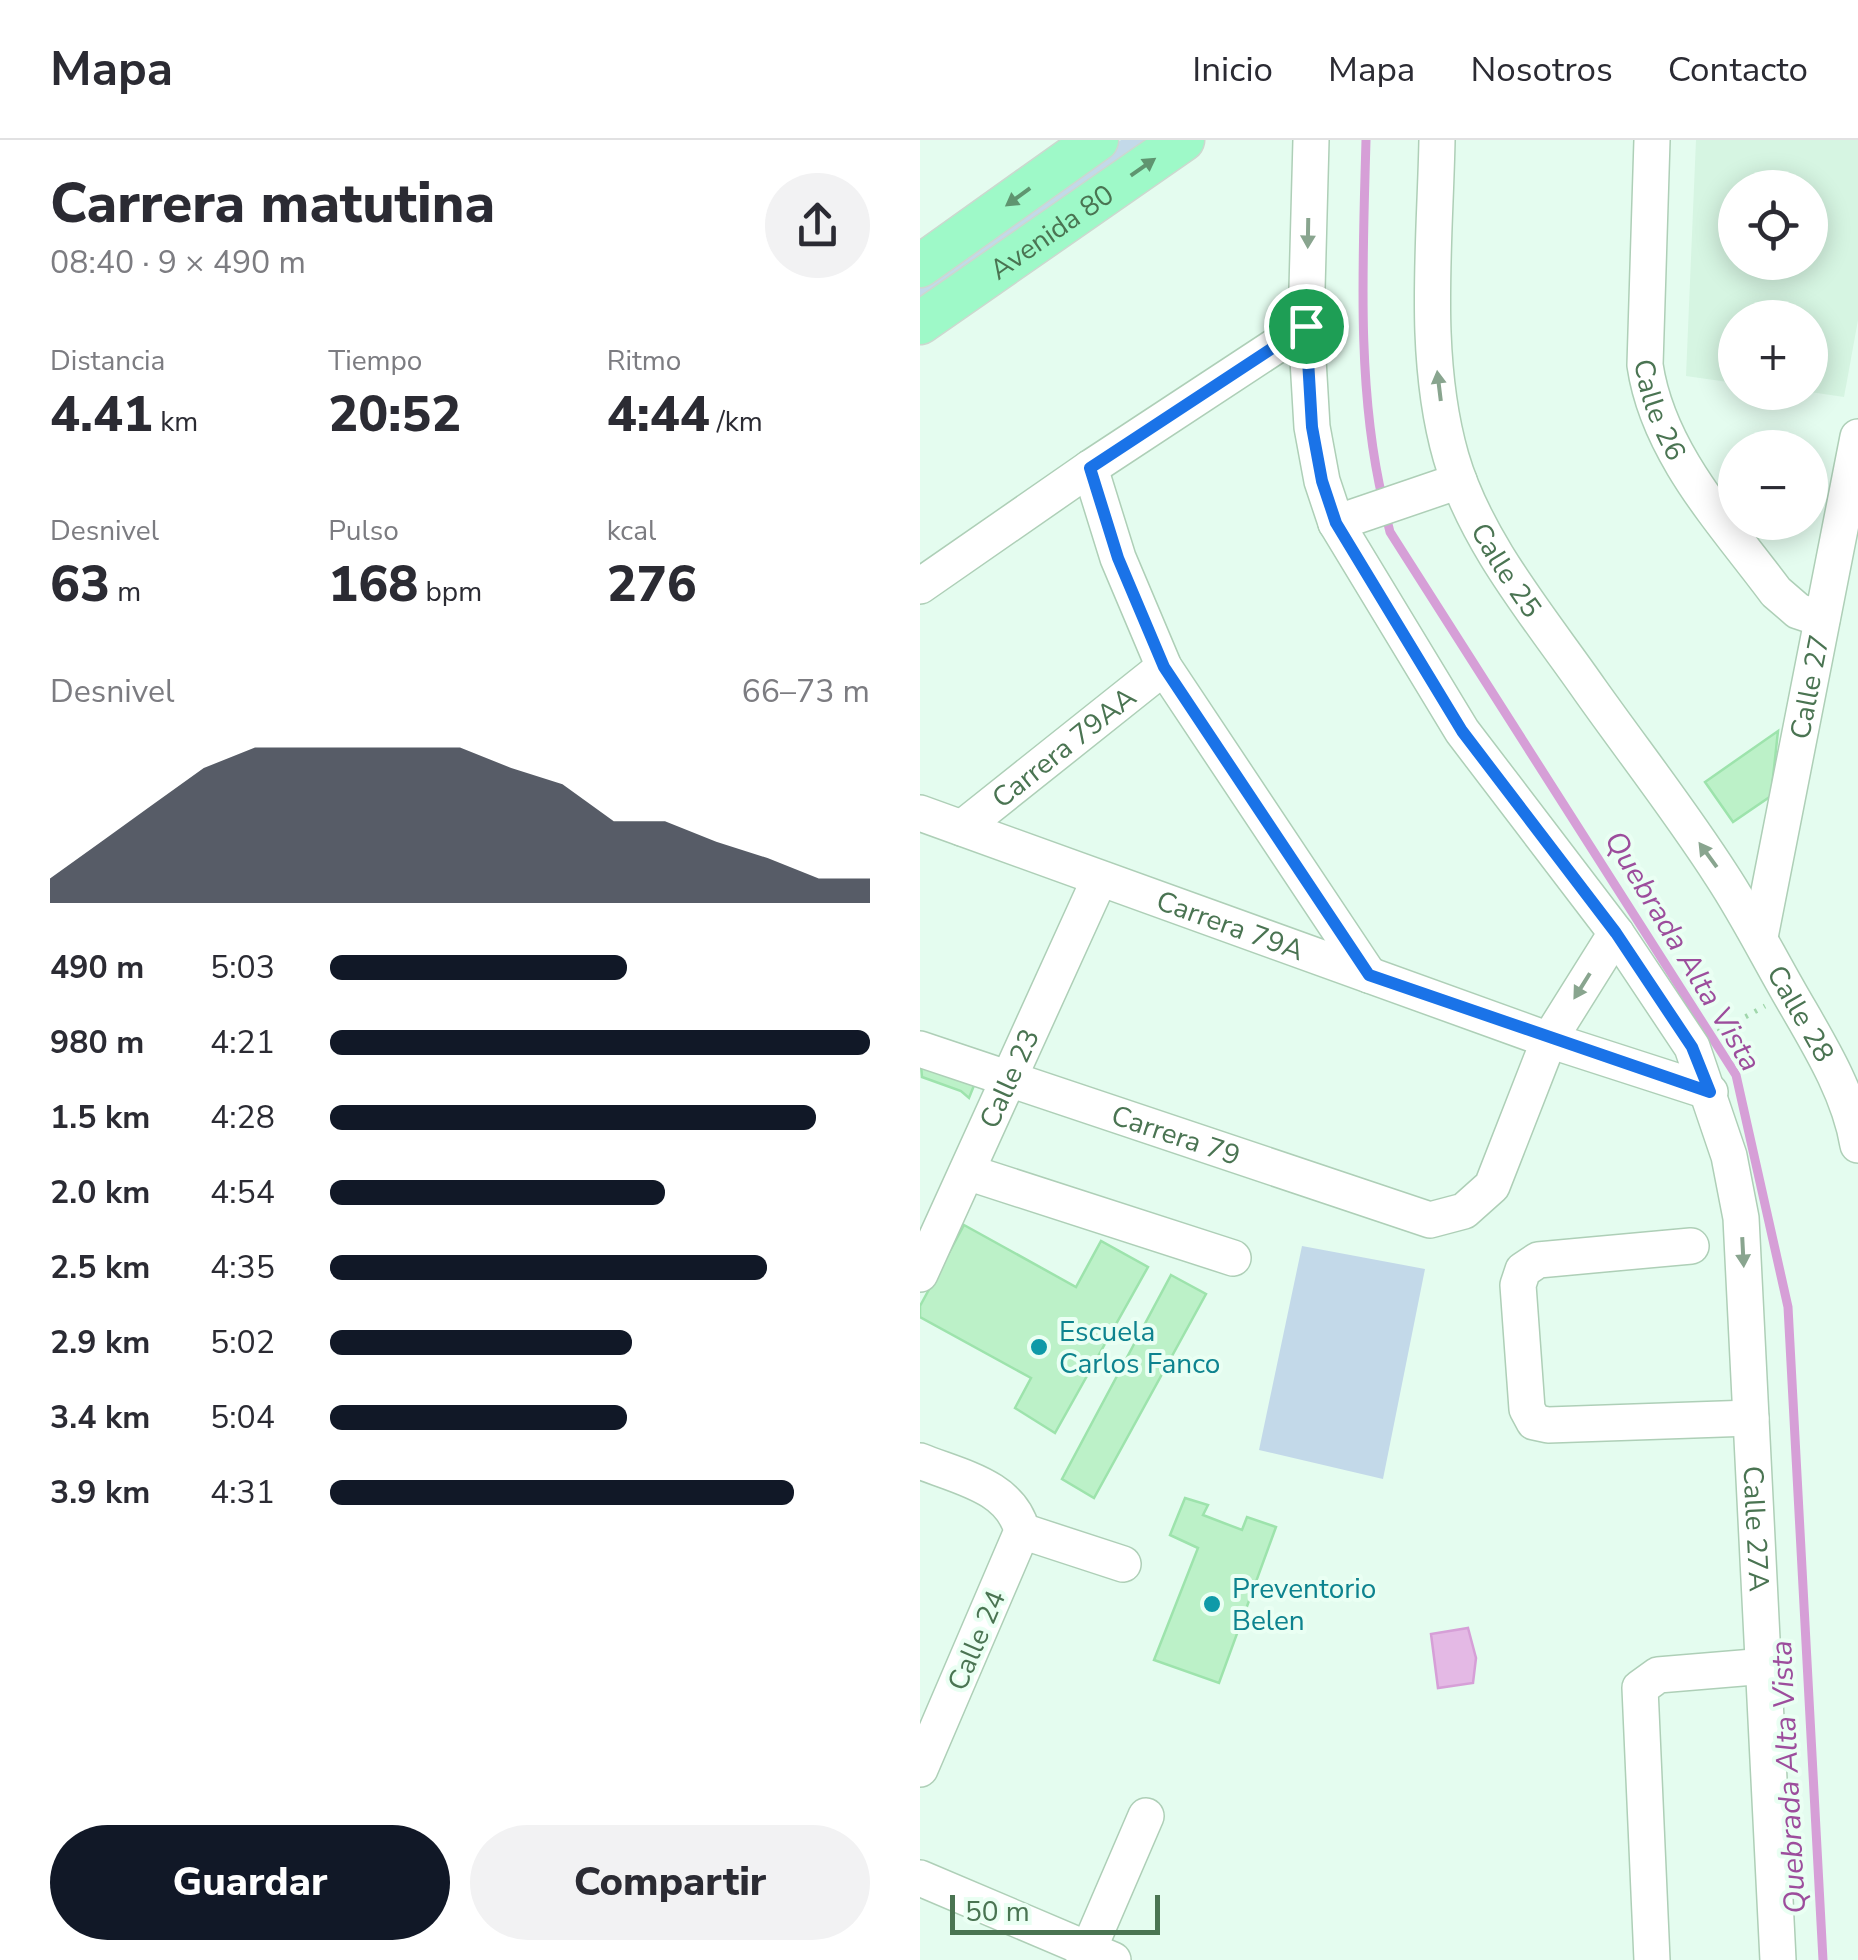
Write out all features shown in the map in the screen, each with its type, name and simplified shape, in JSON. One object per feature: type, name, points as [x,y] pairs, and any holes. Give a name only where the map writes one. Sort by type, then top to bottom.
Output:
[{"type":"main road","name":"Avenida 80","points":[[920,266],[1097,140]]},
{"type":"main road","name":"Avenida 80","points":[[920,323],[1182,140]]},
{"type":"street","points":[[1311,140],[1306,326],[1312,427],[1322,481],[1336,523],[1462,731],[1616,933],[1692,1047],[1710,1092]]},
{"type":"street","name":"Calle 25","points":[[1437,140],[1434,326],[1444,422],[1459,481],[1479,525],[1518,586],[1721,873],[1760,938]]},
{"type":"street","name":"Calle 26","points":[[1652,140],[1645,365],[1650,398],[1663,434],[1776,592],[1798,610],[1822,619]]},
{"type":"street","points":[[920,586],[1306,326]]},
{"type":"street","name":"Calle 27","points":[[1760,938],[1858,437]]},
{"type":"street","points":[[1090,468],[1118,558],[1164,667],[1369,975]]},
{"type":"street","points":[[1336,523],[1459,481]]},
{"type":"street","name":"Carrera 79AA","points":[[962,828],[1164,667]]},
{"type":"street","name":"Carrera 79A","points":[[920,812],[1549,1040],[1710,1092]]},
{"type":"street","name":"Calle 23","points":[[920,1274],[1099,880]]},
{"type":"street","points":[[1549,1040],[1616,933]]},
{"type":"street","name":"Calle 28","points":[[1760,938],[1822,1049],[1854,1120],[1858,1145]]},
{"type":"street","name":"Carrera 79","points":[[920,1050],[1430,1220],[1464,1211],[1492,1186],[1549,1040]]},
{"type":"street","name":"Calle 27A","points":[[1710,1092],[1729,1156],[1741,1218],[1778,1960]]},
{"type":"street","points":[[967,1172],[1233,1258]]},
{"type":"street","points":[[1692,1246],[1538,1260],[1523,1270],[1518,1285],[1527,1409],[1534,1422],[1548,1426],[1751,1418]]},
{"type":"street","points":[[920,1462],[999,1494],[1020,1520],[1122,1564]]},
{"type":"street","name":"Calle 24","points":[[920,1769],[1020,1520]]},
{"type":"street","points":[[1652,1960],[1640,1688],[1658,1675],[1766,1666]]},
{"type":"street","points":[[920,1878],[1095,1956],[1146,1816]]},
{"type":"path","points":[[1708,1038],[1752,1014]]},
{"type":"shaded area","points":[[1121,140],[1159,140],[920,307],[920,280]]},
{"type":"shaded area","points":[[1696,140],[1858,140],[1858,320],[1844,397],[1828,395],[1828,300],[1718,300],[1718,381],[1686,376]]},
{"type":"shaded area","points":[[1302,1246],[1425,1269],[1383,1479],[1259,1450]]},
{"type":"shaded area","points":[[1468,1628],[1476,1658],[1473,1683],[1438,1688],[1431,1634]]},
{"type":"building","points":[[1778,731],[1771,796],[1733,822],[1705,782]]},
{"type":"building","points":[[920,1052],[979,1073],[969,1098],[961,1091],[922,1077]]},
{"type":"building","name":"Escuela Carlos Fanco","points":[[964,1225],[1076,1287],[1101,1241],[1148,1267],[1055,1433],[1015,1408],[1031,1378],[920,1317],[920,1306]]},
{"type":"building","name":"Escuela Carlos Fanco","points":[[1171,1275],[1206,1294],[1094,1498],[1062,1479]]},
{"type":"building","name":"Preventorio Belen","points":[[1185,1498],[1208,1505],[1203,1515],[1242,1530],[1247,1517],[1276,1527],[1219,1683],[1154,1660],[1198,1548],[1170,1535]]},
{"type":"waterway","name":"Quebrada Alta Vista","points":[[1366,140],[1365,368],[1374,458],[1383,501]]},
{"type":"waterway","name":"Quebrada Alta Vista","points":[[1386,516],[1390,532],[1736,1075],[1788,1307],[1823,1960]]},
{"type":"place","name":"Escuela Carlos Fanco","points":[[1039,1347]]},
{"type":"place","name":"Preventorio Belen","points":[[1212,1604]]},
{"type":"route","points":[[1306,326],[1312,427],[1322,481],[1336,523],[1462,731],[1616,933],[1692,1047],[1710,1092],[1549,1040],[1369,975],[1164,667],[1118,558],[1090,468],[1306,326]]}]
